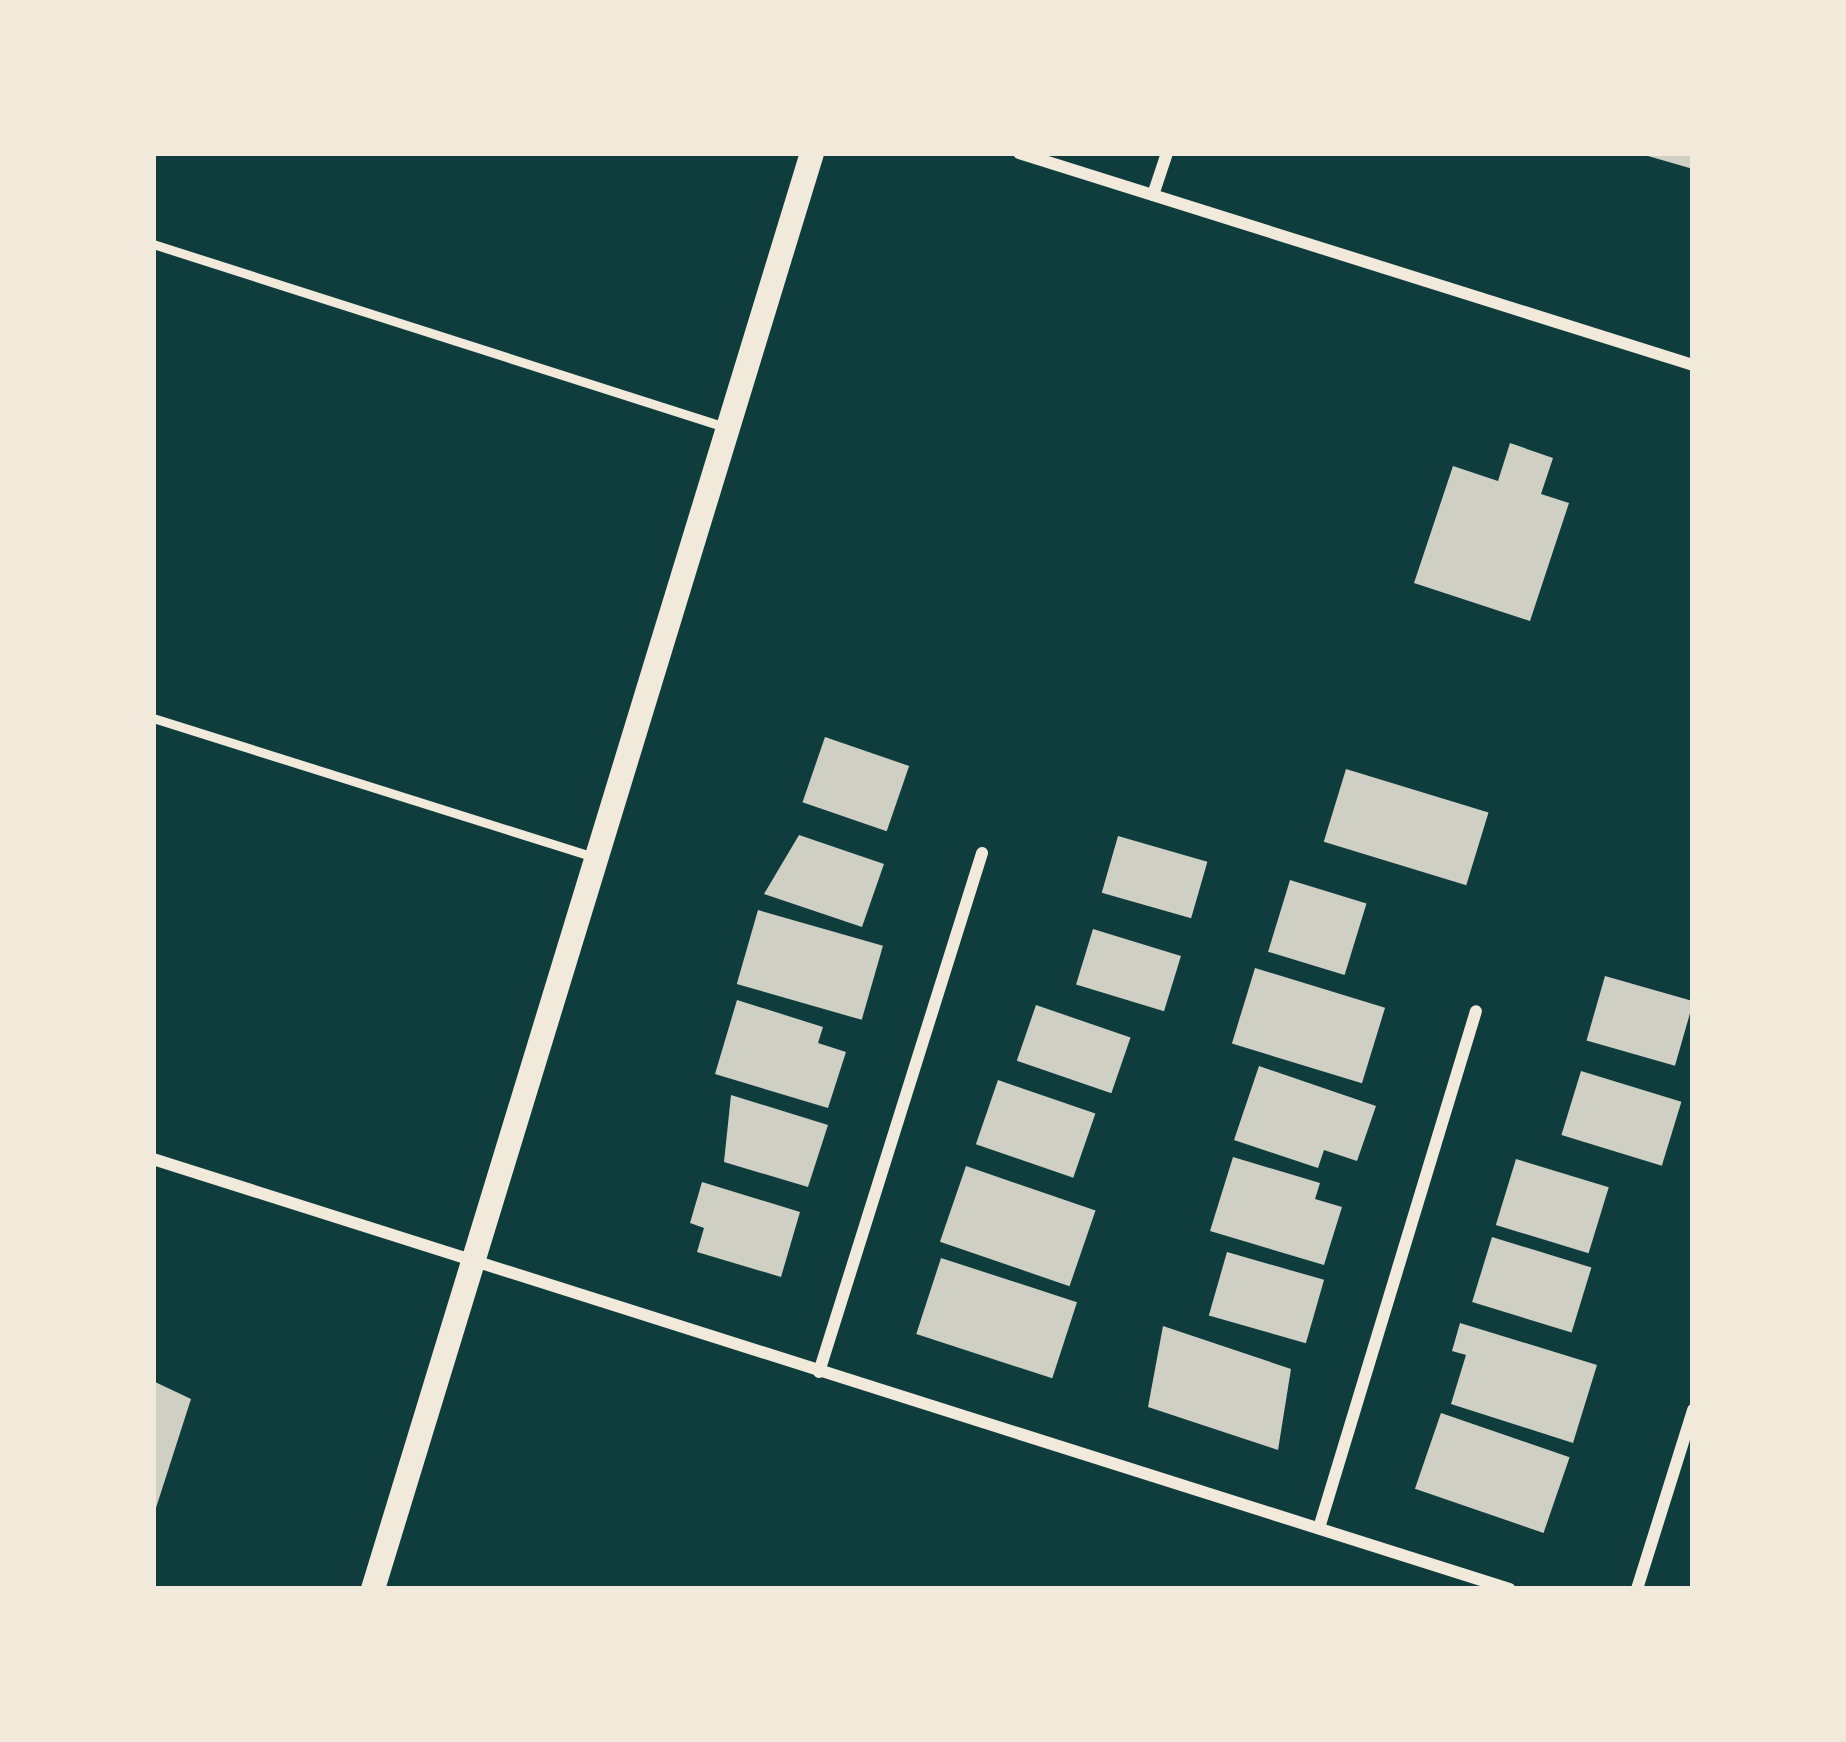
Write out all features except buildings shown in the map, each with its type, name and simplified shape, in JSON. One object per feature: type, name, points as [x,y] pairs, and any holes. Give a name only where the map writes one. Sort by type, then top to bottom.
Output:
[{"type":"main road","points":[[373,1589],[812,153]]},
{"type":"street","points":[[1019,153],[1693,365]]},
{"type":"street","points":[[1154,195],[1167,153]]},
{"type":"street","points":[[819,1372],[982,854]]},
{"type":"street","points":[[1319,1528],[1476,1011]]},
{"type":"street","points":[[153,1159],[472,1266],[1510,1589]]},
{"type":"street","points":[[1637,1589],[1692,1419]]},
{"type":"lane","points":[[153,244],[728,428]]},
{"type":"lane","points":[[153,718],[596,859]]}]
